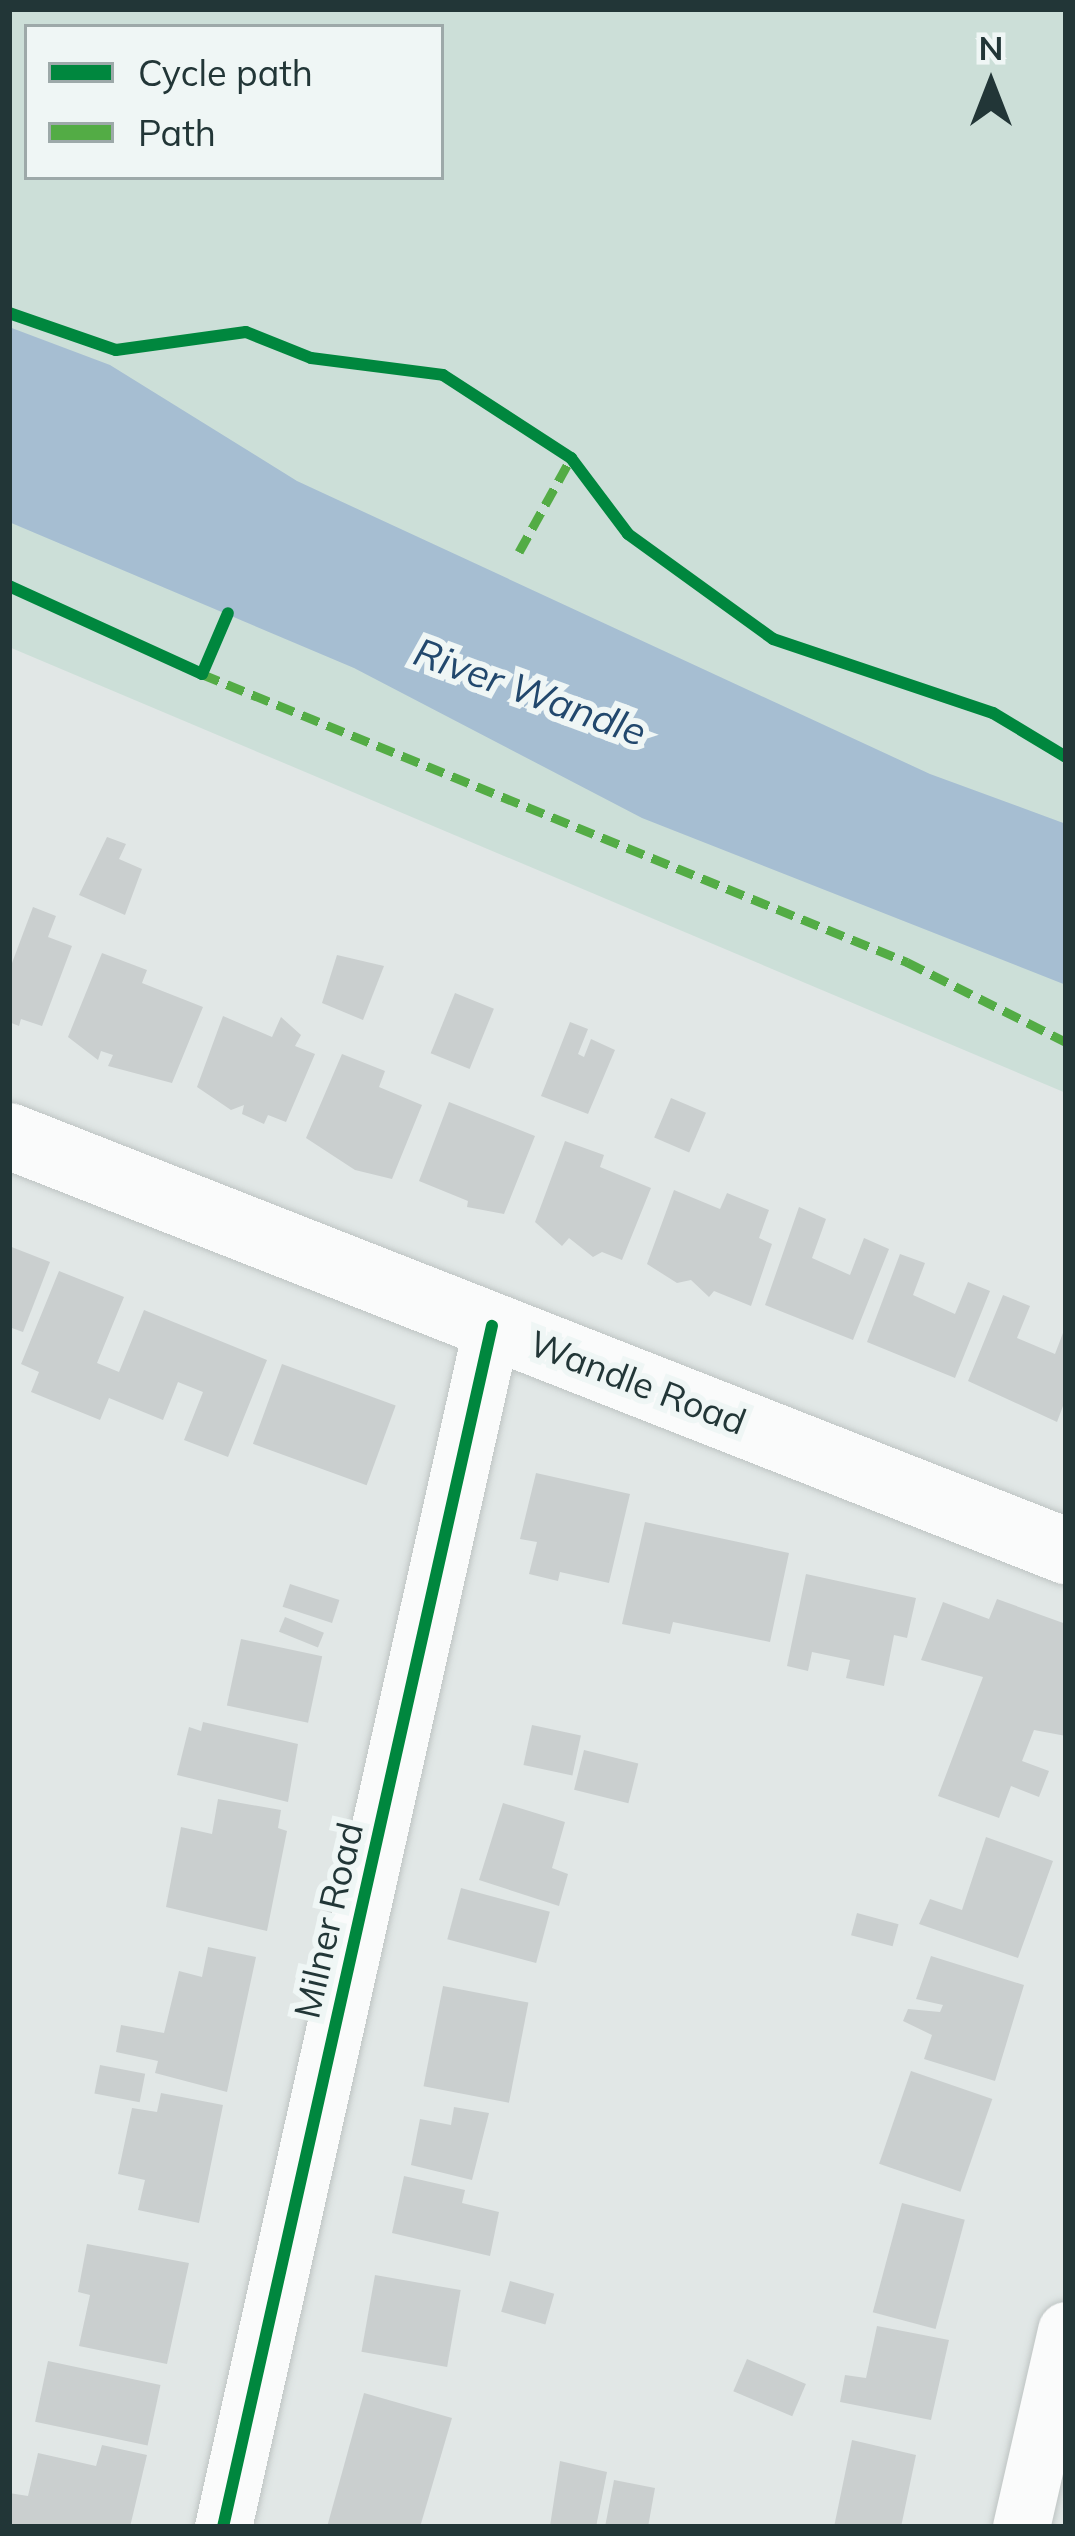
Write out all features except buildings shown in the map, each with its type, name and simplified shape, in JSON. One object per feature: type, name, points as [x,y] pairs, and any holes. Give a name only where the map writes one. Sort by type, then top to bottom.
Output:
[{"type":"street","name":"Wandle Road","points":[[9,1136],[1066,1551]]},
{"type":"street","name":"Milner Road","points":[[223,2527],[492,1326]]},
{"type":"street","points":[[1021,2527],[1052,2463],[1066,2330]]},
{"type":"shaded area","points":[[9,9],[1066,9],[1066,1093],[9,647]]},
{"type":"water","name":"River Wandle","points":[[9,327],[110,365],[297,481],[930,774],[1066,824],[1066,985],[642,818],[354,668],[9,522]]},
{"type":"marked path","points":[[519,552],[571,458]]},
{"type":"marked path","points":[[202,674],[907,962],[1066,1042]]},
{"type":"cycle path","points":[[9,313],[116,350],[246,332],[311,358],[443,375],[571,458],[628,534],[773,639],[993,713],[1066,757]]},
{"type":"cycle path","points":[[9,586],[202,674],[228,613]]},
{"type":"cycle path","points":[[223,2527],[492,1326]]}]
